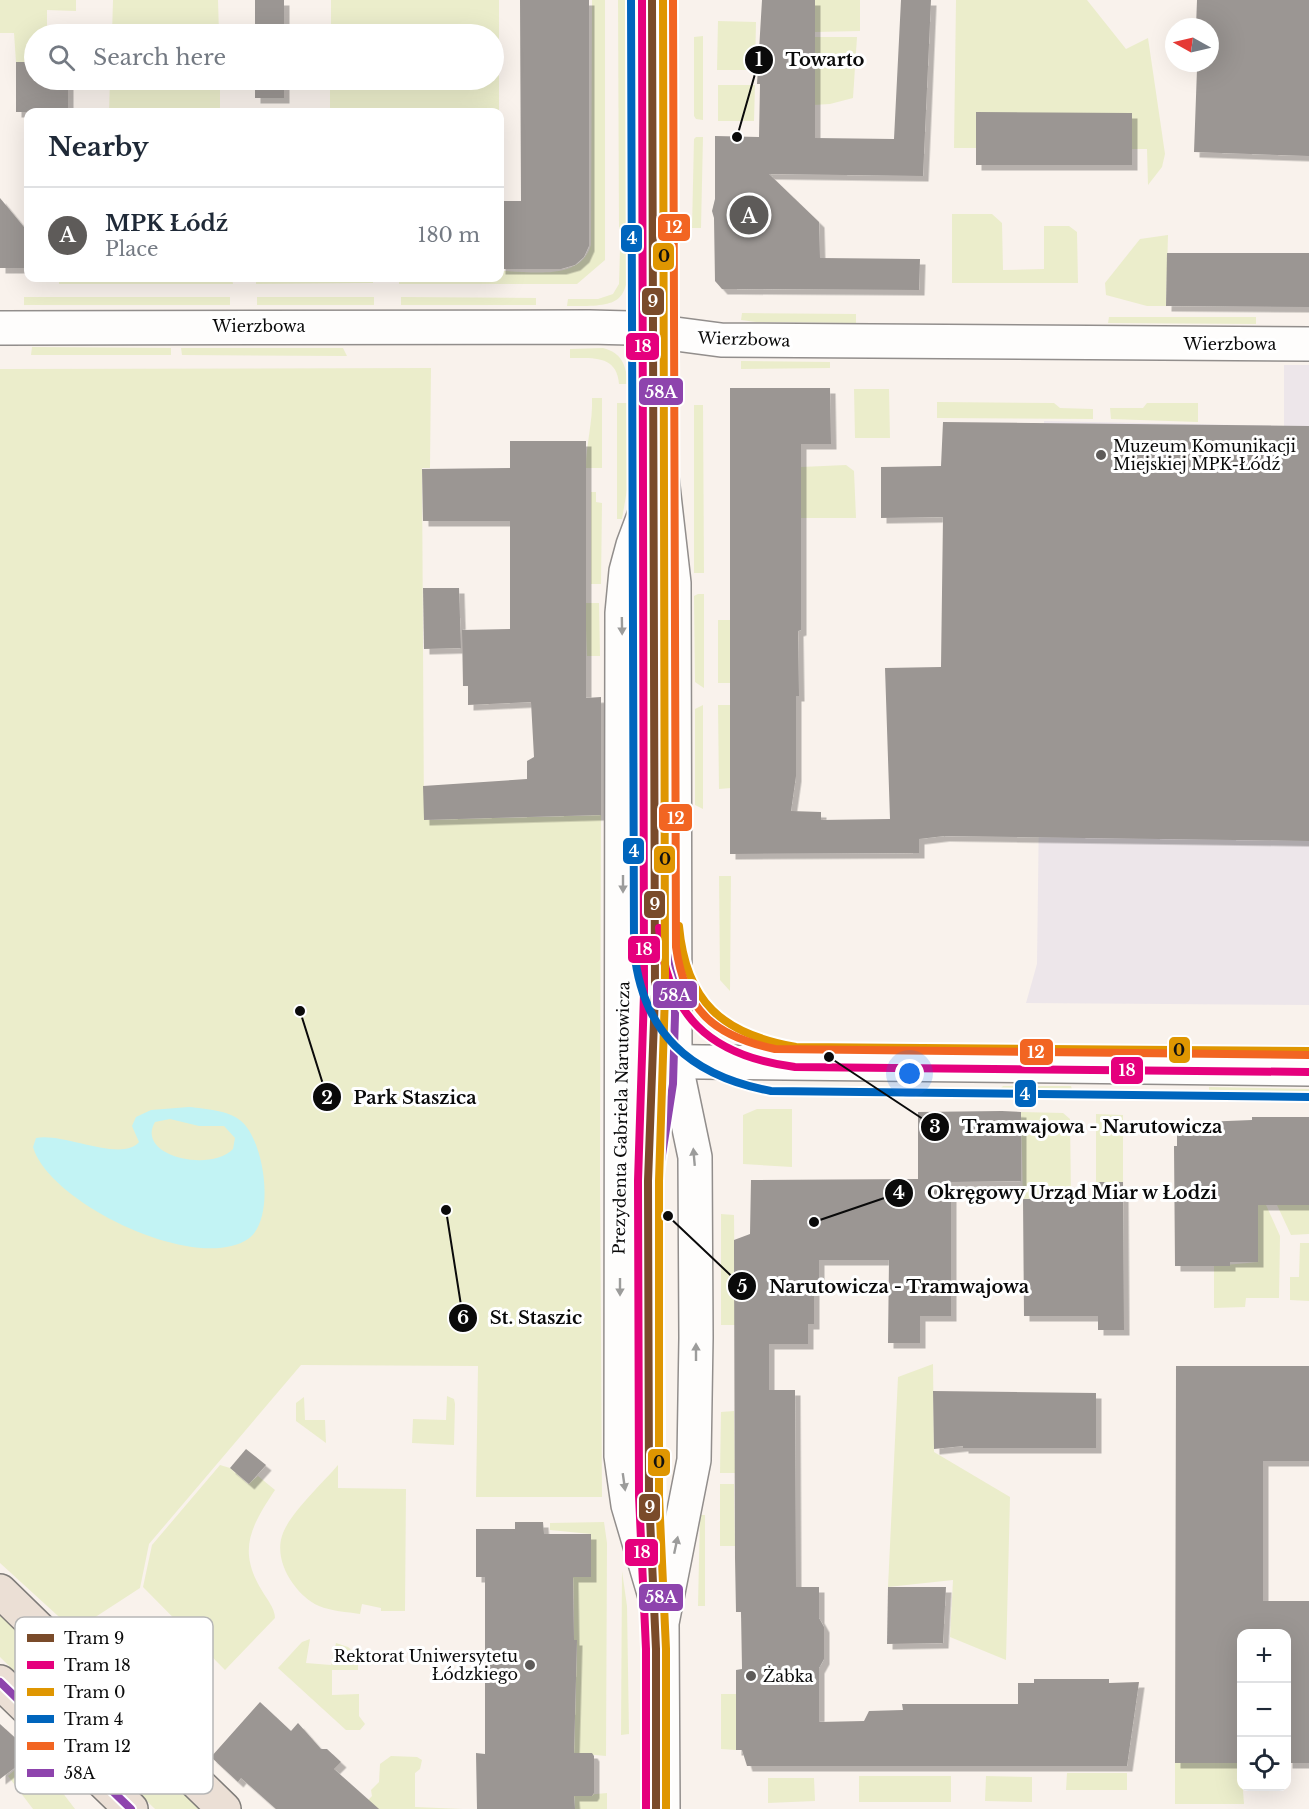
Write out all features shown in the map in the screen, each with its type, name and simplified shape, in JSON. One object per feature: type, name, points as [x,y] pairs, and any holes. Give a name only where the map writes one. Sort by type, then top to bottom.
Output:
[{"type":"main road","points":[[0,1591],[27,1617]]},
{"type":"main road","points":[[0,1682],[15,1697]]},
{"type":"main road","points":[[116,1794],[131,1809]]},
{"type":"main road","points":[[209,1794],[224,1809]]},
{"type":"street","name":"Prezydenta Gabriela Narutowicza","points":[[659,0],[661,469],[674,583],[675,1061],[695,1157],[696,1431],[693,1470],[662,1623],[663,1809]]},
{"type":"street","name":"Wierzbowa","points":[[0,328],[589,327],[630,328],[721,340],[1309,344]]},
{"type":"street","name":"Prezydenta Gabriela Narutowicza","points":[[661,469],[654,494],[633,545],[623,594],[620,1202],[621,1456],[628,1505],[653,1583],[662,1623]]},
{"type":"street","points":[[622,1061],[1309,1069]]},
{"type":"shaded area","points":[[1284,365],[1309,365],[1309,1005],[1026,1003],[1037,964],[1044,421],[1284,426]]},
{"type":"green space","points":[[0,0],[76,0],[76,11],[47,10],[47,24],[24,24],[24,62],[16,62],[14,33],[0,33]]},
{"type":"green space","points":[[113,0],[218,0],[219,24],[112,24]]},
{"type":"green space","points":[[331,0],[499,0],[499,24],[331,24]]},
{"type":"green space","points":[[592,0],[605,0],[605,260],[577,284],[399,284],[399,282],[504,282],[504,271],[553,272],[576,265],[585,257],[591,245]]},
{"type":"green space","points":[[618,0],[627,0],[628,229],[619,229]]},
{"type":"green space","points":[[815,0],[860,0],[860,31],[815,32],[812,10],[815,10]]},
{"type":"green space","points":[[956,0],[1087,0],[1126,49],[1148,38],[1165,154],[1162,167],[1148,185],[1147,149],[1132,149],[976,113],[976,148],[954,148]]},
{"type":"green space","points":[[718,21],[756,22],[755,70],[717,70]]},
{"type":"green space","points":[[703,36],[703,120],[696,119],[694,116],[694,37]]},
{"type":"green space","points":[[815,37],[857,37],[853,98],[830,104],[813,105]]},
{"type":"green space","points":[[718,85],[755,85],[754,121],[718,121]]},
{"type":"green space","points":[[110,90],[220,90],[220,108],[109,108]]},
{"type":"green space","points":[[330,90],[499,90],[499,108],[330,108]]},
{"type":"green space","points":[[703,137],[701,228],[692,228],[694,139]]},
{"type":"green space","points":[[952,214],[992,214],[1002,223],[1003,270],[1044,269],[1044,226],[1069,226],[1077,232],[1078,283],[952,283]]},
{"type":"green space","points":[[1168,235],[1166,306],[1147,306],[1106,295],[1105,283],[1140,239]]},
{"type":"green space","points":[[620,250],[628,251],[628,269],[623,293],[609,303],[567,306],[568,299],[598,299],[613,294],[619,284]]},
{"type":"green space","points":[[59,282],[233,282],[233,284],[59,284]]},
{"type":"green space","points":[[256,282],[373,282],[373,283],[256,284]]},
{"type":"green space","points":[[24,297],[230,297],[230,305],[24,305]]},
{"type":"green space","points":[[257,297],[374,297],[374,305],[257,305]]},
{"type":"green space","points":[[401,297],[536,298],[536,305],[401,305]]},
{"type":"green space","points":[[742,313],[856,314],[856,323],[756,322],[741,320]]},
{"type":"green space","points":[[1109,317],[1256,317],[1256,324],[1108,323]]},
{"type":"green space","points":[[32,347],[171,348],[171,355],[31,355]]},
{"type":"green space","points":[[181,348],[343,348],[347,356],[182,355]]},
{"type":"green space","points":[[603,348],[615,353],[622,361],[628,384],[619,384],[614,368],[609,363],[595,359],[570,358],[570,349]]},
{"type":"green space","points":[[741,361],[830,362],[830,368],[741,369]]},
{"type":"green space","points":[[431,368],[430,468],[422,468],[424,820],[601,815],[602,1497],[476,1497],[478,1366],[301,1365],[149,1544],[140,1588],[95,1617],[59,1617],[0,1563],[0,369]]},
{"type":"green space","points":[[854,389],[889,389],[890,438],[855,438]]},
{"type":"green space","points":[[592,398],[602,398],[602,468],[586,468]]},
{"type":"green space","points":[[937,402],[1054,403],[1060,408],[1093,409],[1093,419],[937,418]]},
{"type":"green space","points":[[617,403],[629,403],[627,490],[622,519],[617,519]]},
{"type":"green space","points":[[1147,403],[1198,403],[1198,422],[1111,419],[1110,408],[1143,408]]},
{"type":"green space","points":[[694,405],[703,405],[704,573],[694,573]]},
{"type":"green space","points":[[846,465],[854,471],[856,518],[801,518],[801,467]]},
{"type":"green space","points":[[591,492],[596,492],[596,502],[602,503],[601,584],[591,584]]},
{"type":"green space","points":[[704,594],[704,688],[695,682],[694,596]]},
{"type":"green space","points":[[585,603],[599,603],[600,656],[587,656]]},
{"type":"green space","points":[[718,620],[730,620],[731,683],[718,683]]},
{"type":"green space","points":[[703,705],[703,809],[695,805],[695,709]]},
{"type":"green space","points":[[718,705],[731,705],[731,788],[719,789]]},
{"type":"green space","points":[[719,876],[731,876],[730,991],[720,980]]},
{"type":"green space","points":[[1003,1086],[1071,1086],[1074,1096],[1000,1095],[999,1090]]},
{"type":"green space","points":[[1209,1087],[1309,1089],[1309,1098],[1209,1098]]},
{"type":"green space","points":[[757,1109],[792,1109],[792,1167],[743,1164],[743,1115]]},
{"type":"green space","points":[[1021,1112],[1063,1113],[1070,1119],[1071,1196],[1023,1199]]},
{"type":"green space","points":[[1096,1114],[1123,1115],[1123,1182],[1096,1182]]},
{"type":"green space","points":[[629,1197],[639,1197],[640,1452],[636,1455]]},
{"type":"green space","points":[[1255,1205],[1266,1205],[1280,1236],[1279,1298],[1246,1298],[1245,1307],[1214,1308],[1214,1266],[1258,1262]]},
{"type":"green space","points":[[1277,1205],[1309,1205],[1309,1234],[1291,1235]]},
{"type":"green space","points":[[721,1214],[734,1215],[735,1325],[721,1325]]},
{"type":"green space","points":[[1300,1243],[1309,1243],[1309,1301],[1290,1300],[1290,1277],[1299,1277]]},
{"type":"green space","points":[[933,1364],[934,1452],[1010,1497],[1006,1660],[950,1637],[953,1580],[888,1587],[898,1377]]},
{"type":"green space","points":[[447,1396],[454,1399],[455,1404],[454,1445],[412,1443],[413,1419],[446,1420]]},
{"type":"green space","points":[[304,1397],[305,1420],[325,1420],[326,1443],[296,1421],[296,1403]]},
{"type":"green space","points":[[734,1411],[735,1473],[720,1473],[721,1412]]},
{"type":"green space","points":[[220,1465],[230,1468],[248,1484],[258,1476],[275,1490],[254,1526],[249,1549],[254,1575],[272,1607],[275,1618],[225,1670],[213,1658],[213,1617],[173,1617],[143,1587],[152,1545]]},
{"type":"green space","points":[[338,1465],[338,1488],[406,1489],[405,1611],[381,1611],[381,1608],[362,1604],[360,1614],[324,1608],[302,1594],[288,1576],[281,1554],[280,1543],[283,1533],[300,1507]]},
{"type":"green space","points":[[720,1484],[734,1484],[735,1546],[720,1546]]},
{"type":"green space","points":[[700,1515],[705,1515],[705,1606],[698,1606]]},
{"type":"green space","points":[[604,1522],[607,1543],[606,1756],[574,1753],[577,1641],[574,1640],[573,1577],[591,1534],[550,1530],[550,1523]]},
{"type":"green space","points":[[622,1571],[627,1606],[629,1734],[621,1735]]},
{"type":"green space","points":[[0,1612],[15,1627],[15,1672],[0,1657]]},
{"type":"green space","points":[[310,1639],[306,1663],[331,1665],[336,1643],[348,1647],[358,1656],[358,1670],[332,1670],[332,1695],[359,1694],[359,1716],[365,1724],[360,1730],[346,1730],[278,1668],[302,1642]]},
{"type":"green space","points":[[721,1694],[736,1694],[736,1750],[721,1749]]},
{"type":"green space","points":[[391,1756],[417,1757],[422,1760],[420,1769],[415,1773],[415,1807],[463,1809],[360,1809],[372,1796],[371,1790],[379,1782],[380,1764]]},
{"type":"green space","points":[[1175,1763],[1237,1763],[1237,1791],[1243,1791],[1244,1804],[1175,1804]]},
{"type":"green space","points":[[15,1770],[15,1785],[8,1776]]},
{"type":"green space","points":[[1067,1773],[1127,1773],[1127,1790],[1066,1790]]},
{"type":"green space","points":[[859,1776],[951,1776],[951,1802],[859,1802]]},
{"type":"green space","points":[[986,1776],[1032,1777],[1032,1802],[985,1801]]},
{"type":"green space","points":[[768,1778],[814,1778],[815,1801],[768,1803]]},
{"type":"green space","points":[[607,1793],[607,1809],[575,1809],[574,1796]]},
{"type":"green space","points":[[22,1794],[64,1794],[75,1809],[33,1809]]},
{"type":"green space","points":[[140,1794],[186,1794],[201,1809],[155,1809]]},
{"type":"water","points":[[189,1107],[230,1114],[241,1121],[249,1131],[261,1162],[264,1199],[257,1229],[248,1239],[224,1247],[195,1247],[161,1240],[127,1227],[94,1210],[66,1190],[45,1168],[33,1147],[36,1138],[47,1137],[106,1148],[131,1148],[139,1142],[132,1126],[136,1117],[151,1110]],"holes":[[[170,1119],[199,1126],[224,1126],[235,1138],[233,1149],[222,1156],[208,1160],[193,1160],[165,1152],[156,1144],[152,1134],[155,1122]]]},
{"type":"building","points":[[255,0],[284,0],[284,24],[255,24]]},
{"type":"building","points":[[520,0],[589,0],[589,246],[584,257],[575,265],[561,269],[504,269],[504,201],[521,201]]},
{"type":"building","points":[[762,0],[815,0],[815,138],[894,139],[901,0],[931,0],[923,176],[769,174],[819,222],[820,258],[920,259],[919,290],[722,289],[715,281],[712,211],[715,199],[715,136],[759,137],[760,84],[757,84]]},
{"type":"building","points":[[1197,0],[1309,0],[1309,156],[1194,152],[1197,72],[1219,72],[1219,18],[1196,18]]},
{"type":"building","points":[[16,62],[24,62],[24,90],[68,90],[68,108],[24,108],[24,112],[16,112]]},
{"type":"building","points":[[255,90],[284,90],[284,98],[255,98]]},
{"type":"building","points":[[976,112],[1132,113],[1132,165],[976,165]]},
{"type":"building","points":[[0,198],[24,227],[24,268],[0,268]]},
{"type":"building","points":[[1167,253],[1309,253],[1309,307],[1166,306]]},
{"type":"building","points":[[730,388],[830,388],[831,444],[801,444],[801,630],[798,631],[799,696],[796,696],[796,776],[791,811],[821,812],[821,820],[890,819],[885,668],[941,667],[943,517],[881,518],[881,467],[941,466],[943,422],[1309,426],[1309,841],[944,836],[919,839],[919,853],[730,854]]},
{"type":"building","points":[[510,441],[586,441],[586,698],[601,697],[601,815],[424,820],[423,786],[527,779],[527,761],[534,757],[531,702],[468,705],[468,686],[463,686],[462,630],[510,629],[510,521],[423,521],[422,469],[510,468]]},
{"type":"building","points":[[423,588],[459,588],[461,648],[424,649]]},
{"type":"building","points":[[918,1112],[1021,1112],[1021,1181],[951,1182],[951,1316],[920,1316],[920,1343],[888,1343],[889,1260],[819,1260],[819,1280],[814,1280],[814,1324],[808,1324],[808,1344],[769,1344],[769,1390],[795,1390],[796,1587],[819,1587],[819,1618],[824,1627],[824,1659],[819,1668],[819,1722],[864,1721],[869,1711],[903,1710],[902,1704],[1018,1704],[1018,1683],[1034,1683],[1034,1679],[1109,1679],[1109,1683],[1139,1682],[1127,1766],[747,1766],[742,1750],[736,1750],[736,1670],[742,1669],[741,1612],[736,1612],[734,1240],[750,1234],[751,1180],[918,1179]]},
{"type":"building","points":[[1252,1117],[1309,1117],[1309,1205],[1258,1205],[1258,1262],[1230,1262],[1230,1266],[1175,1266],[1174,1146],[1177,1146],[1177,1123],[1252,1120]]},
{"type":"building","points":[[1096,1182],[1123,1182],[1124,1330],[1098,1330],[1098,1316],[1024,1316],[1023,1199],[1096,1198]]},
{"type":"building","points":[[1176,1366],[1309,1366],[1309,1461],[1263,1461],[1263,1601],[1309,1601],[1309,1763],[1291,1763],[1291,1629],[1237,1629],[1237,1763],[1175,1763]]},
{"type":"building","points":[[933,1391],[1096,1393],[1096,1448],[963,1448],[963,1446],[934,1449]]},
{"type":"building","points":[[246,1449],[266,1465],[249,1484],[230,1468]]},
{"type":"building","name":"Rektorat Uniwersytetu Łódzkiego","points":[[515,1522],[543,1522],[544,1534],[591,1534],[591,1577],[573,1577],[574,1640],[577,1640],[574,1753],[592,1753],[594,1756],[594,1793],[592,1796],[574,1796],[575,1809],[477,1809],[476,1753],[485,1754],[485,1577],[476,1577],[476,1529],[515,1529]]},
{"type":"building","points":[[888,1587],[946,1587],[943,1643],[887,1644]]},
{"type":"building","points":[[260,1702],[291,1731],[298,1723],[321,1749],[327,1749],[341,1762],[334,1769],[379,1809],[276,1809],[241,1778],[238,1782],[213,1759],[213,1755]]},
{"type":"building","points":[[0,1724],[15,1738],[15,1768],[0,1779]]},
{"type":"tram line","name":"4","points":[[631,0],[634,949],[639,979],[647,1005],[660,1027],[675,1046],[694,1062],[742,1084],[771,1091],[1309,1097]]},
{"type":"tram line","name":"18","points":[[642,0],[644,994],[638,1181],[639,1496],[646,1649],[646,1809]]},
{"type":"tram line","name":"9","points":[[652,0],[655,994],[648,1181],[649,1496],[656,1649],[656,1809]]},
{"type":"tram line","name":"0","points":[[663,0],[665,994],[659,1181],[659,1496],[666,1649],[666,1809]]},
{"type":"tram line","name":"12","points":[[673,0],[676,947],[680,969],[695,1004],[719,1028],[735,1037],[775,1049],[1309,1055]]},
{"type":"tram line","name":"0","points":[[679,926],[690,975],[712,1010],[728,1023],[747,1033],[796,1047],[1309,1051]]},
{"type":"tram line","name":"18","points":[[659,928],[663,958],[671,985],[682,1007],[697,1026],[716,1041],[738,1053],[765,1061],[795,1067],[1309,1072]]},
{"type":"transit line","name":"58A","points":[[659,0],[661,469],[674,583],[675,1015],[673,1084],[658,1181],[663,1809]]},
{"type":"transit line","name":"58A","points":[[0,1682],[15,1697]]},
{"type":"transit line","name":"58A","points":[[116,1794],[131,1809]]},
{"type":"place","name":"Towarto","points":[[737,137]]},
{"type":"place","name":"MPK Łódź","points":[[749,215]]},
{"type":"place","name":"Muzeum Komunikacji Miejskiej MPK-Łódź","points":[[1101,455]]},
{"type":"place","name":"Park Staszica","points":[[300,1011]]},
{"type":"place","name":"Tramwajowa - Narutowicza","points":[[829,1057]]},
{"type":"place","name":"St. Staszic","points":[[446,1210]]},
{"type":"place","name":"Narutowicza - Tramwajowa","points":[[668,1216]]},
{"type":"place","name":"Okręgowy Urząd Miar w Łodzi","points":[[814,1222]]},
{"type":"place","name":"Rektorat Uniwersytetu Łódzkiego","points":[[530,1665]]},
{"type":"place","name":"Żabka","points":[[751,1676]]}]
